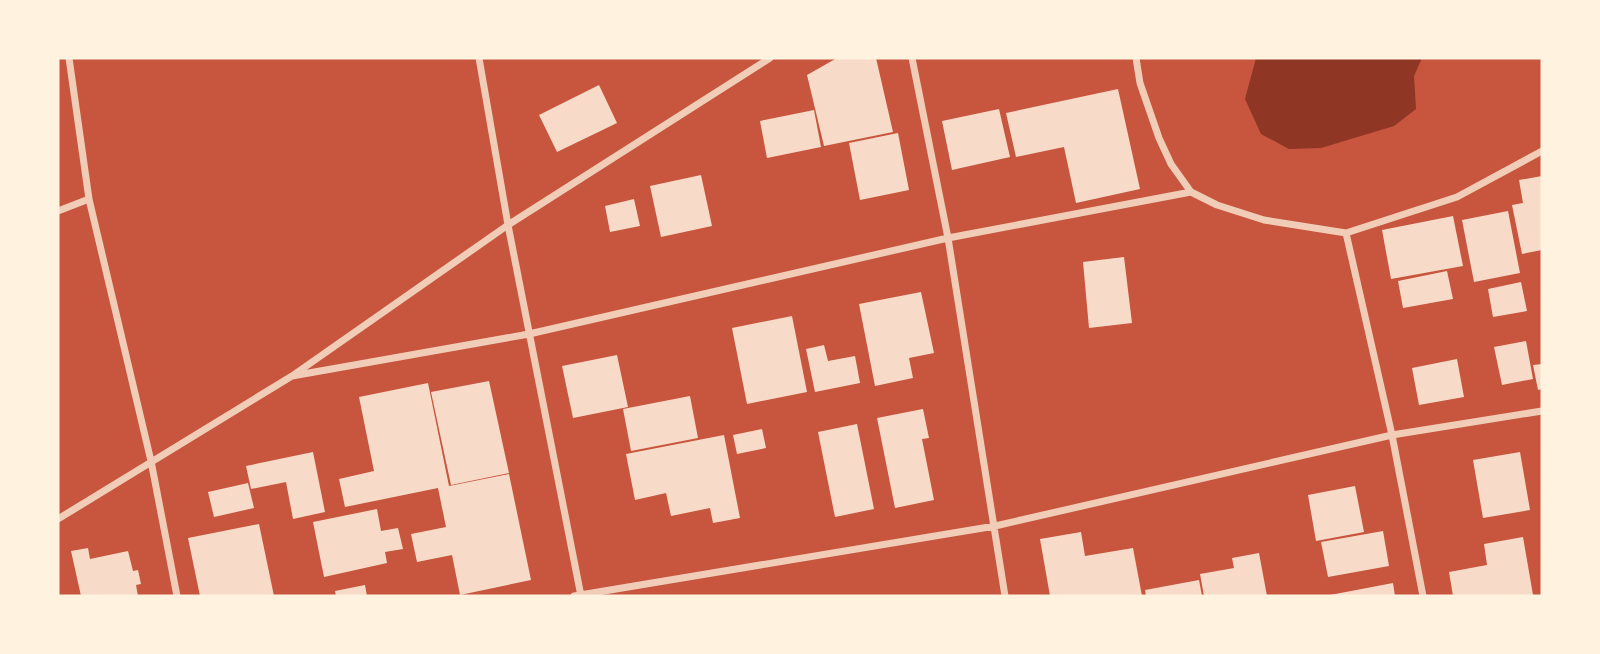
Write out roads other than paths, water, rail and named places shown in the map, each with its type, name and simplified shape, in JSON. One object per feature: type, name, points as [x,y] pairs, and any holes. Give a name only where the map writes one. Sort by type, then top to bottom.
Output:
[{"type":"street","points":[[69,58],[89,200],[151,461],[177,596]]},
{"type":"street","points":[[479,58],[579,596],[995,526],[1392,435],[1542,411]]},
{"type":"street","points":[[58,519],[292,376],[508,225],[770,58]]},
{"type":"street","points":[[912,58],[948,238],[1005,596]]},
{"type":"street","points":[[1136,58],[1140,83],[1159,138],[1171,164],[1191,192],[1217,205],[1264,220],[1346,233],[1457,197],[1542,151]]},
{"type":"street","points":[[292,376],[529,334],[948,238],[1191,192]]},
{"type":"street","points":[[58,211],[89,200]]},
{"type":"street","points":[[1346,233],[1392,435],[1423,596]]}]
